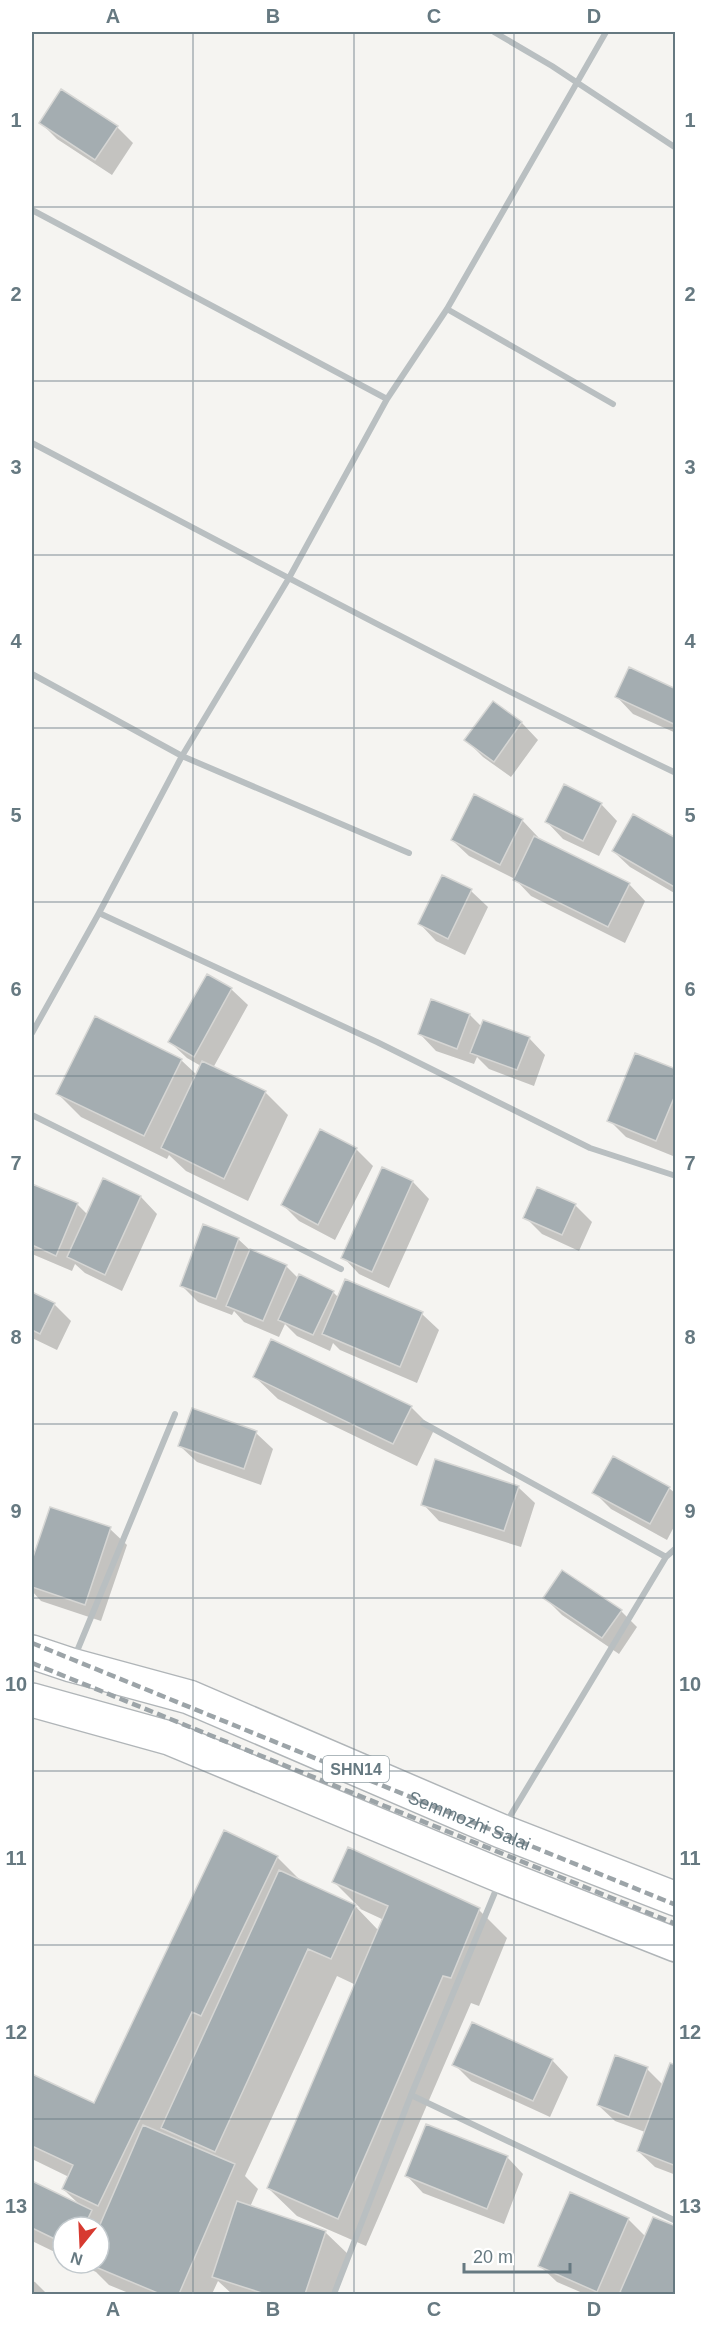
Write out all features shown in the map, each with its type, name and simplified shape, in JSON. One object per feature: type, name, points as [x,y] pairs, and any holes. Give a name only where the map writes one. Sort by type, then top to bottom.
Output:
[{"type":"main road","name":"Semmozhi Salai","points":[[32,1652],[71,1665],[189,1696],[501,1831],[675,1899]]},
{"type":"main road","points":[[168,1738],[189,1696]]},
{"type":"main road","name":"SHN14","points":[[32,1700],[168,1738],[501,1876],[675,1945]]},
{"type":"street","points":[[494,32],[577,82],[675,148]]},
{"type":"street","points":[[32,1033],[182,756],[289,578],[387,399],[447,309],[606,32]]},
{"type":"street","points":[[32,210],[387,399]]},
{"type":"street","points":[[447,309],[613,405]]},
{"type":"street","points":[[32,444],[289,578],[675,772]]},
{"type":"street","points":[[32,674],[182,756],[409,853]]},
{"type":"street","points":[[99,913],[377,1042],[590,1148],[675,1176]]},
{"type":"street","points":[[32,1115],[341,1269]]},
{"type":"street","points":[[71,1665],[175,1414]]},
{"type":"street","points":[[423,1423],[666,1557]]},
{"type":"street","points":[[501,1831],[666,1557],[675,1548]]},
{"type":"street","points":[[334,2295],[411,2095],[501,1876]]},
{"type":"street","points":[[411,2095],[675,2222]]},
{"type":"building","points":[[61,89],[118,126],[95,160],[39,123]]},
{"type":"building","points":[[629,667],[676,689],[676,725],[615,697]]},
{"type":"building","points":[[493,701],[522,722],[494,762],[464,740]]},
{"type":"building","points":[[564,784],[602,803],[583,841],[545,822]]},
{"type":"building","points":[[474,794],[523,819],[500,865],[451,840]]},
{"type":"building","points":[[633,814],[676,838],[676,888],[612,851]]},
{"type":"building","points":[[534,836],[630,883],[608,927],[513,880]]},
{"type":"building","points":[[442,875],[472,889],[448,939],[418,924]]},
{"type":"building","points":[[207,974],[232,988],[194,1057],[168,1042]]},
{"type":"building","points":[[431,999],[470,1014],[457,1049],[418,1034]]},
{"type":"building","points":[[95,1016],[182,1059],[144,1136],[56,1094]]},
{"type":"building","points":[[483,1020],[530,1037],[517,1070],[470,1053]]},
{"type":"building","points":[[635,1053],[676,1069],[676,1093],[656,1141],[607,1121]]},
{"type":"building","points":[[202,1061],[266,1091],[224,1179],[161,1148]]},
{"type":"building","points":[[320,1129],[357,1148],[318,1225],[281,1205]]},
{"type":"building","points":[[382,1167],[413,1181],[372,1272],[341,1258]]},
{"type":"building","points":[[103,1178],[141,1196],[105,1275],[67,1257]]},
{"type":"building","points":[[32,1184],[78,1203],[56,1256],[32,1245]]},
{"type":"building","points":[[537,1187],[576,1204],[562,1235],[523,1218]]},
{"type":"building","points":[[203,1224],[239,1238],[216,1299],[180,1286]]},
{"type":"building","points":[[250,1249],[287,1265],[263,1321],[226,1306]]},
{"type":"building","points":[[299,1274],[334,1291],[313,1335],[278,1320]]},
{"type":"building","points":[[345,1279],[423,1312],[400,1367],[322,1334]]},
{"type":"building","points":[[32,1292],[55,1303],[40,1334],[32,1330]]},
{"type":"building","points":[[271,1339],[412,1406],[393,1444],[253,1377]]},
{"type":"building","points":[[192,1408],[257,1431],[244,1469],[178,1446]]},
{"type":"building","points":[[613,1456],[670,1487],[650,1524],[592,1493]]},
{"type":"building","points":[[435,1459],[519,1486],[504,1531],[421,1505]]},
{"type":"building","points":[[50,1507],[111,1527],[85,1605],[32,1587],[32,1560]]},
{"type":"building","points":[[562,1570],[622,1610],[602,1638],[543,1598]]},
{"type":"building","points":[[224,1830],[278,1856],[201,2016],[192,2012],[98,2206],[62,2189],[73,2165],[32,2146],[32,2074],[94,2103]]},
{"type":"building","points":[[348,1847],[480,1908],[451,1978],[443,1976],[338,2219],[267,2188],[388,1906],[332,1882]]},
{"type":"building","points":[[279,1870],[356,1905],[331,1959],[308,1949],[215,2152],[161,2128]]},
{"type":"building","points":[[472,2022],[553,2059],[533,2101],[452,2065]]},
{"type":"building","points":[[615,2055],[648,2067],[629,2117],[597,2105]]},
{"type":"building","points":[[670,2063],[676,2065],[676,2166],[637,2151]]},
{"type":"building","points":[[426,2124],[508,2156],[487,2209],[405,2176]]},
{"type":"building","points":[[143,2125],[235,2164],[179,2294],[160,2294],[111,2273],[111,2215],[104,2215]]},
{"type":"building","points":[[32,2181],[92,2210],[90,2215],[51,2215],[51,2237],[32,2228]]},
{"type":"building","points":[[570,2192],[629,2218],[597,2292],[538,2266]]},
{"type":"building","points":[[237,2201],[326,2231],[305,2294],[265,2294],[212,2277]]},
{"type":"building","points":[[653,2217],[676,2226],[676,2294],[625,2294],[620,2292]]},
{"type":"railway","points":[[32,1643],[676,1905]]},
{"type":"railway","points":[[32,1663],[676,1924]]}]
